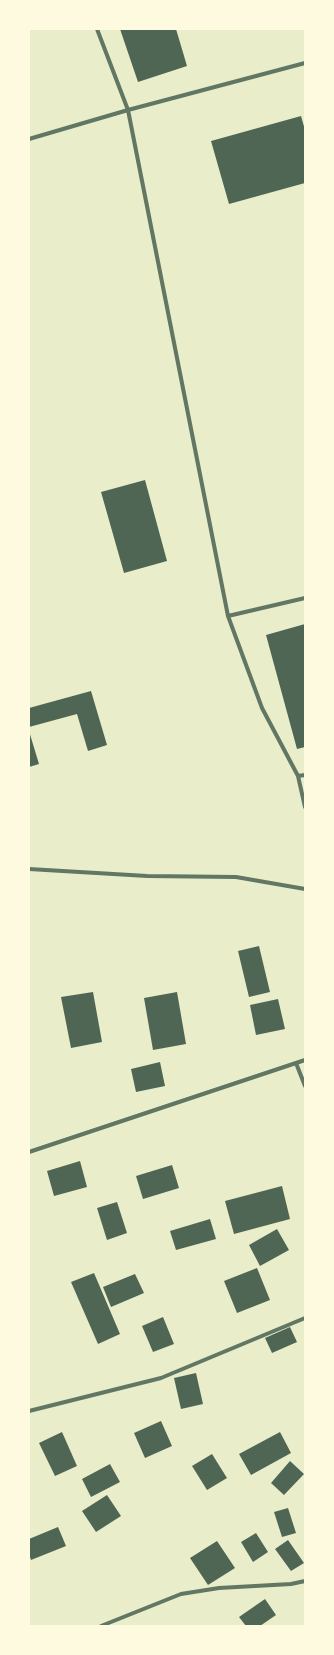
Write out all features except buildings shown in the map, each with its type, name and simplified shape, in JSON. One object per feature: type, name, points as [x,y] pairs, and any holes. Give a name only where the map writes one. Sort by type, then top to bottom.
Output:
[{"type":"street","points":[[97,29],[128,110],[228,616],[262,708],[298,776],[305,807]]},
{"type":"street","points":[[29,139],[128,110],[305,63]]},
{"type":"street","points":[[228,616],[305,598]]},
{"type":"street","points":[[298,776],[305,774]]},
{"type":"street","points":[[29,869],[147,876],[236,877],[305,889]]},
{"type":"street","points":[[29,1152],[305,1060]]},
{"type":"street","points":[[296,1063],[305,1086]]},
{"type":"street","points":[[29,1411],[161,1378],[305,1318]]},
{"type":"street","points":[[101,1626],[181,1594],[219,1588],[291,1584],[305,1581]]}]
